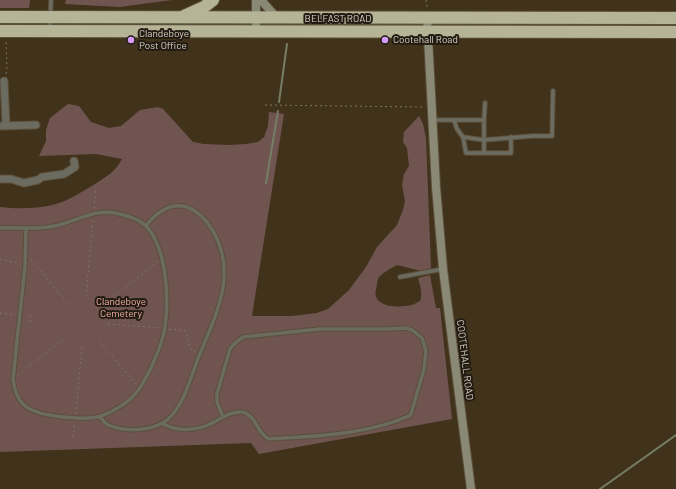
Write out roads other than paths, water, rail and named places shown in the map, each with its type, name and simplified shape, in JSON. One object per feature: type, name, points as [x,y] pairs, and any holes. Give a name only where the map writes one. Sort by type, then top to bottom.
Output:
[{"type":"highway","points":[[181,18],[204,7],[213,0]]},
{"type":"highway","name":"BELFAST ROAD","points":[[0,17],[676,18]]},
{"type":"highway","name":"BELFAST ROAD","points":[[2,35],[18,32],[50,31],[676,32]]},
{"type":"street","points":[[256,0],[256,31]]},
{"type":"street","points":[[261,0],[277,18]]},
{"type":"street","name":"COOTEHALL ROAD","points":[[427,18],[432,120],[443,269],[471,489]]},
{"type":"street","points":[[4,81],[3,126],[36,125]]},
{"type":"street","points":[[0,179],[11,179],[24,183],[38,180],[42,177],[64,174],[76,167],[74,161]]},
{"type":"lane","points":[[50,31],[51,0]]},
{"type":"lane","points":[[463,137],[484,140],[511,137],[552,136],[553,91]]},
{"type":"lane","points":[[484,153],[485,103]]},
{"type":"lane","points":[[432,120],[484,120]]},
{"type":"lane","points":[[454,120],[456,129],[463,137],[466,153],[511,153],[511,137]]},
{"type":"lane","points":[[100,417],[107,425],[119,428],[146,429],[162,423],[174,413],[181,400],[215,316],[223,290],[225,274],[222,249],[211,228],[200,215],[190,209],[176,206],[166,208],[154,215],[146,226]]},
{"type":"lane","points":[[0,228],[26,229],[56,226],[93,213],[115,213],[125,215],[146,226],[157,244],[162,257],[167,297],[165,329],[153,363],[140,388],[128,401],[100,417],[75,418],[37,413],[23,405],[14,388],[13,379],[25,266],[26,229]]},
{"type":"lane","points":[[400,277],[443,269]]},
{"type":"lane","points":[[162,423],[173,428],[191,430],[206,426],[234,413],[242,412],[250,416],[263,436],[269,440],[332,435],[387,425],[411,414],[424,369],[426,351],[425,344],[418,334],[406,328],[320,329],[243,337],[230,349],[217,394],[223,417]]},
{"type":"waterway","points":[[279,102],[287,44]]},
{"type":"waterway","points":[[266,183],[278,111]]},
{"type":"waterway","points":[[600,489],[676,435]]},
{"type":"place","name":"Clandeboye Post Office","points":[[131,40]]},
{"type":"place","name":"Cootehall Road","points":[[385,40]]},
{"type":"park label","name":"Clandeboye Cemetery","points":[[121,308]]}]
